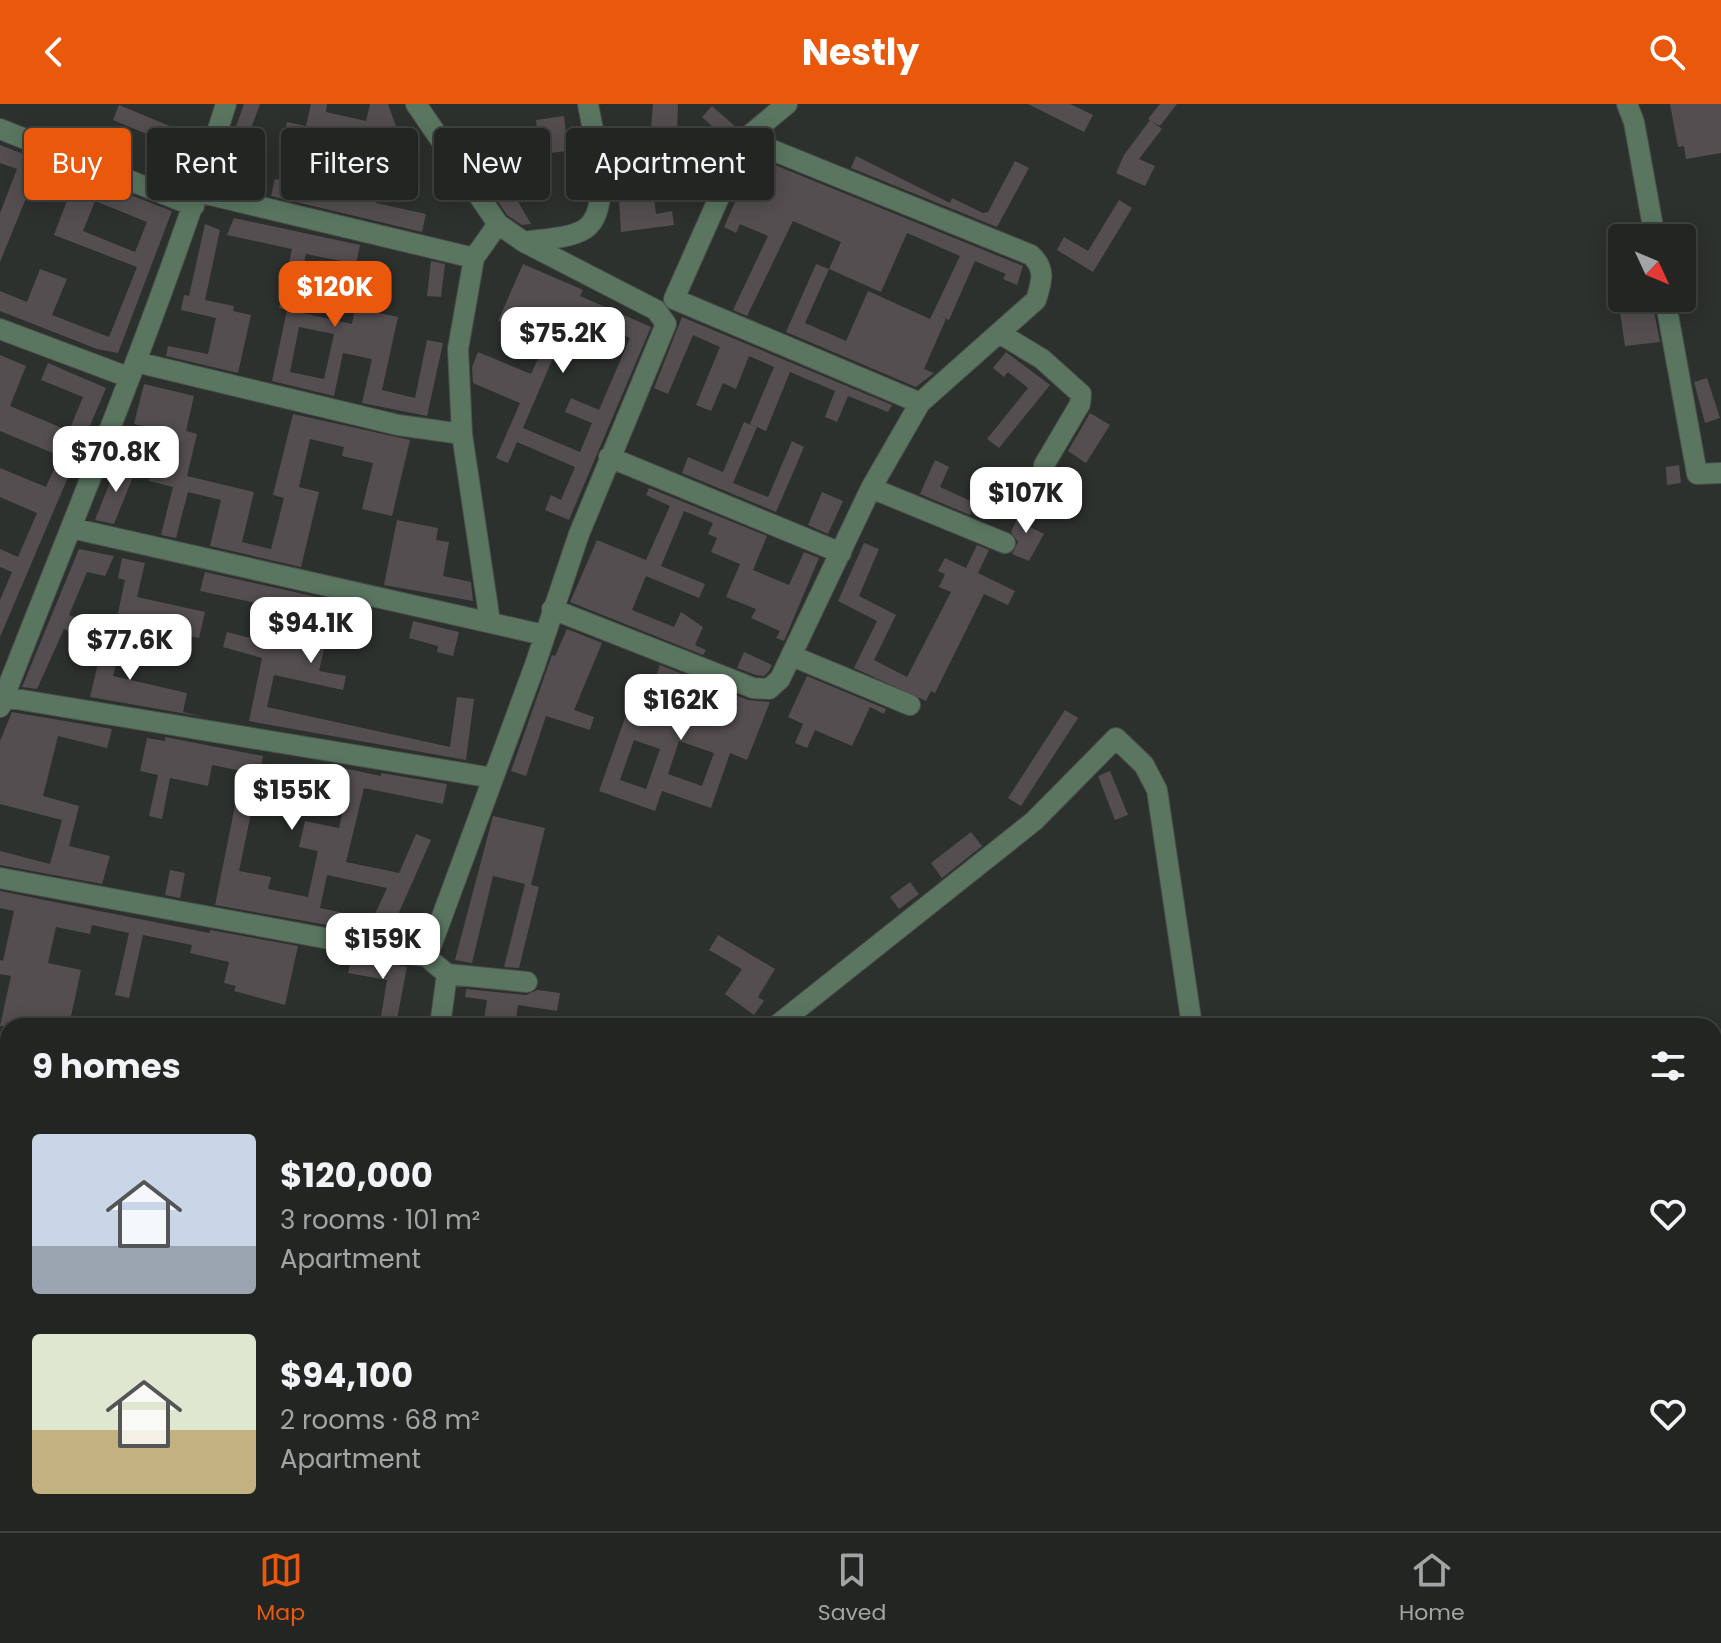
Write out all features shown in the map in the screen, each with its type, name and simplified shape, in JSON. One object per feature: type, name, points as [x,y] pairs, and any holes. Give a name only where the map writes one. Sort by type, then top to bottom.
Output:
[{"type":"street","points":[[218,128],[226,104]]},
{"type":"street","points":[[416,104],[498,224],[524,242],[656,310],[666,324]]},
{"type":"street","points":[[524,242],[584,229],[596,217],[602,193],[588,104]]},
{"type":"street","points":[[758,128],[787,104]]},
{"type":"street","points":[[1627,104],[1634,122],[1652,224]]},
{"type":"street","points":[[0,129],[147,182]]},
{"type":"street","points":[[552,609],[763,691],[780,679],[871,488],[920,403],[1036,300],[1043,280],[1040,264],[1031,255],[774,151]]},
{"type":"street","points":[[196,200],[2,702],[493,778]]},
{"type":"street","points":[[201,200],[474,258]]},
{"type":"street","points":[[427,957],[609,457],[718,200]]},
{"type":"street","points":[[490,622],[462,434],[458,349],[474,258],[498,224]]},
{"type":"street","points":[[674,299],[920,403]]},
{"type":"street","points":[[1668,312],[1697,474],[1721,473]]},
{"type":"street","points":[[0,329],[132,370],[398,425],[462,434]]},
{"type":"street","points":[[999,333],[1042,359],[1081,394],[1080,404],[1044,465]]},
{"type":"street","points":[[609,457],[841,553]]},
{"type":"street","points":[[871,488],[1005,543]]},
{"type":"street","points":[[71,528],[544,635]]},
{"type":"street","points":[[792,656],[910,705]]},
{"type":"street","points":[[786,1018],[1034,821],[1116,738],[1144,765],[1157,790],[1191,1018]]},
{"type":"street","points":[[0,878],[427,957],[447,974],[527,982]]},
{"type":"street","points":[[441,1018],[447,974]]},
{"type":"building","points":[[244,104],[260,104],[251,128],[235,128]]},
{"type":"building","points":[[311,104],[327,104],[326,112],[366,121],[370,104],[388,104],[397,128],[286,128],[287,122],[306,126]]},
{"type":"building","points":[[653,104],[678,104],[677,128],[651,127]]},
{"type":"building","points":[[1028,104],[1070,104],[1093,115],[1084,132]]},
{"type":"building","points":[[1160,104],[1177,104],[1160,126],[1148,119]]},
{"type":"building","points":[[1670,104],[1721,104],[1721,153],[1686,159],[1684,146],[1678,147]]},
{"type":"building","points":[[119,105],[175,128],[147,128],[147,134],[113,120]]},
{"type":"building","points":[[712,106],[737,128],[714,128],[702,117]]},
{"type":"building","points":[[564,116],[566,151],[550,153],[550,128],[537,128],[536,120]]},
{"type":"building","points":[[1150,120],[1162,129],[1139,159],[1155,166],[1145,186],[1116,173],[1124,155]]},
{"type":"building","points":[[0,145],[24,154],[25,200],[0,262],[0,213],[17,169],[0,163]]},
{"type":"building","points":[[856,156],[950,203],[952,198],[983,213],[988,212],[1015,161],[1029,168],[997,227],[851,168]]},
{"type":"building","points":[[774,165],[1023,266],[1017,285],[1003,279],[1006,274],[975,261],[949,320],[936,314],[946,319],[924,369],[934,373],[916,387],[786,332],[816,264],[829,269],[841,242],[793,221],[747,316],[733,310],[768,236],[740,224],[736,233],[724,227],[736,200],[774,200]],"holes":[[[907,233],[960,256],[930,319],[868,291],[846,341],[805,323],[829,269],[881,292]]]},
{"type":"building","points":[[275,179],[281,180],[281,198],[271,196]]},
{"type":"building","points":[[131,195],[172,211],[118,353],[97,349],[0,311],[0,291],[27,302],[40,269],[67,279],[52,315],[109,337],[137,267],[54,235],[67,200],[131,200]],"holes":[[[95,201],[147,222],[135,252],[83,231]]]},
{"type":"building","points":[[288,200],[377,200],[376,203],[426,214],[422,232]]},
{"type":"building","points":[[497,200],[517,200],[531,224],[522,225],[507,215]]},
{"type":"building","points":[[619,200],[654,200],[656,214],[672,211],[674,225],[621,232]]},
{"type":"building","points":[[1119,200],[1132,208],[1093,272],[1057,250],[1064,237],[1088,251]]},
{"type":"building","points":[[234,218],[360,245],[356,264],[306,254],[294,311],[352,324],[355,308],[398,317],[382,390],[415,398],[427,340],[443,343],[427,416],[362,403],[372,359],[343,353],[334,396],[272,381],[287,310],[279,308],[292,249],[227,235]],"holes":[[[299,327],[334,334],[324,379],[290,372]]]},
{"type":"building","points":[[205,224],[220,230],[205,300],[234,306],[233,311],[251,315],[238,373],[166,356],[168,346],[208,354],[216,318],[181,310],[184,295],[189,296]]},
{"type":"building","points":[[431,261],[445,264],[441,297],[427,296]]},
{"type":"building","points":[[523,264],[583,290],[580,296],[651,327],[569,520],[545,510],[551,495],[561,500],[575,467],[517,442],[508,463],[496,458],[520,403],[473,383],[472,367],[478,352],[531,374],[546,341],[498,321]],"holes":[[[585,319],[630,338],[599,410],[571,398],[565,412],[592,423],[580,452],[523,428],[552,360],[562,364],[568,358]]]},
{"type":"building","points":[[1620,312],[1654,312],[1660,342],[1625,346]]},
{"type":"building","points":[[682,317],[892,405],[888,412],[848,396],[837,422],[825,417],[835,391],[790,372],[766,431],[757,427],[733,483],[768,497],[792,441],[804,447],[776,512],[682,473],[688,457],[723,472],[744,422],[756,427],[750,424],[774,367],[749,356],[736,389],[723,383],[711,411],[696,405],[720,347],[693,335],[668,394],[654,388]]},
{"type":"building","points":[[1006,352],[1050,385],[999,448],[987,439],[1028,388],[1008,372],[1004,377],[993,368]]},
{"type":"building","points":[[0,355],[26,366],[10,406],[69,431],[83,397],[41,380],[48,363],[106,388],[0,637],[0,600],[12,572],[0,567],[0,549],[18,557],[37,513],[0,497],[0,468],[46,487],[60,456],[0,431]]},
{"type":"building","points":[[1707,378],[1720,418],[1705,423],[1694,382]]},
{"type":"building","points":[[144,384],[194,396],[186,431],[197,434],[187,476],[254,492],[242,542],[271,549],[284,498],[273,495],[293,414],[410,440],[392,516],[362,509],[373,463],[342,456],[344,447],[310,439],[299,487],[319,492],[301,567],[210,546],[221,500],[188,492],[176,538],[161,535],[173,487],[149,481],[152,468],[160,470],[169,432],[134,424]]},
{"type":"building","points":[[1090,413],[1110,425],[1086,463],[1068,451]]},
{"type":"building","points":[[935,460],[949,467],[940,487],[975,503],[970,515],[920,494]]},
{"type":"building","points":[[118,462],[136,469],[114,524],[95,520]]},
{"type":"building","points":[[1679,465],[1681,483],[1667,485],[1666,467]]},
{"type":"building","points":[[649,488],[767,536],[753,570],[789,585],[804,552],[819,558],[784,641],[776,638],[780,631],[751,618],[756,609],[726,597],[740,564],[711,552],[717,538],[708,534],[713,523],[684,511],[661,566],[705,584],[699,598],[646,576],[632,610],[674,627],[681,612],[703,627],[695,645],[706,650],[703,655],[570,602],[597,540],[646,560],[670,506],[646,495]]},
{"type":"building","points":[[822,492],[843,501],[828,534],[808,525]]},
{"type":"building","points":[[1023,506],[1035,512],[1028,526],[1044,534],[1029,561],[1012,554],[1018,542],[1011,532]]},
{"type":"building","points":[[397,520],[438,528],[436,540],[449,542],[443,576],[471,582],[473,601],[384,585]]},
{"type":"building","points":[[864,543],[879,549],[859,596],[896,615],[874,660],[907,677],[951,592],[939,587],[945,574],[938,571],[945,558],[966,568],[977,545],[989,550],[978,573],[1015,591],[1008,605],[984,594],[935,693],[931,691],[926,701],[854,668],[877,621],[838,601]]},
{"type":"building","points":[[79,549],[114,556],[105,576],[87,572],[69,615],[85,621],[79,636],[64,629],[37,689],[22,687]]},
{"type":"building","points":[[122,558],[145,563],[137,597],[205,612],[199,638],[131,623],[129,631],[115,627],[125,580],[118,578]]},
{"type":"building","points":[[205,572],[335,601],[319,671],[346,676],[343,690],[274,675],[267,707],[450,747],[457,697],[474,699],[466,760],[249,721],[262,658],[223,647],[227,632],[262,641],[270,606],[200,591]],"holes":[[[288,612],[318,619],[310,650],[280,643]]]},
{"type":"building","points":[[413,621],[459,632],[453,656],[437,652],[438,646],[409,638]]},
{"type":"building","points":[[107,625],[124,629],[113,676],[187,693],[183,712],[204,717],[90,697]]},
{"type":"building","points":[[567,629],[602,643],[574,710],[594,717],[590,730],[546,716],[526,776],[511,771],[552,655],[555,656]]},
{"type":"building","points":[[744,652],[772,665],[769,671],[764,676],[737,668]]},
{"type":"building","points":[[660,665],[748,700],[770,702],[747,760],[730,753],[711,808],[662,791],[655,811],[599,791],[626,715],[640,720]],"holes":[[[634,740],[660,749],[646,789],[620,780]],[[679,741],[714,753],[702,786],[668,774]]]},
{"type":"building","points":[[807,676],[886,709],[884,714],[870,707],[852,746],[815,730],[807,748],[795,743],[803,724],[788,717]]},
{"type":"building","points":[[1065,710],[1078,718],[1021,806],[1008,798]]},
{"type":"building","points":[[12,712],[112,729],[107,748],[58,736],[43,796],[79,806],[69,846],[110,856],[102,884],[0,865],[0,851],[50,864],[62,820],[0,804],[0,741]]},
{"type":"building","points":[[165,737],[263,756],[239,871],[271,877],[268,889],[308,897],[318,851],[299,847],[305,821],[339,828],[348,787],[321,781],[324,764],[381,776],[381,773],[447,784],[443,804],[364,788],[346,862],[399,873],[416,834],[431,840],[393,926],[373,918],[387,888],[327,875],[320,908],[353,915],[350,929],[215,905],[242,771],[212,765],[208,786],[170,778],[162,819],[149,816],[158,775],[140,771],[147,738],[165,741]]},
{"type":"building","points":[[1110,771],[1128,815],[1115,820],[1098,776]]},
{"type":"building","points":[[493,816],[545,828],[531,885],[539,887],[519,968],[504,967],[525,884],[493,876],[472,963],[455,960]]},
{"type":"building","points":[[971,832],[982,846],[942,878],[931,863]]},
{"type":"building","points":[[170,870],[185,873],[180,898],[165,895]]},
{"type":"building","points":[[910,882],[919,894],[899,909],[890,897]]},
{"type":"building","points":[[0,891],[209,933],[210,930],[298,946],[285,1005],[234,991],[236,986],[224,983],[229,962],[190,953],[192,945],[143,935],[129,998],[115,995],[129,933],[92,925],[90,934],[56,927],[48,963],[81,970],[71,1018],[2,1018],[11,976],[0,974],[0,960],[3,961],[14,911],[0,908]]},
{"type":"building","points":[[718,935],[775,969],[758,997],[764,1001],[754,1015],[725,994],[742,969],[709,950]]},
{"type":"building","points":[[352,956],[407,967],[397,1018],[381,1016],[387,980],[348,973]]},
{"type":"building","points":[[466,989],[526,995],[537,990],[560,993],[557,1011],[518,1005],[516,1018],[484,1018],[487,1000],[465,997]]}]
